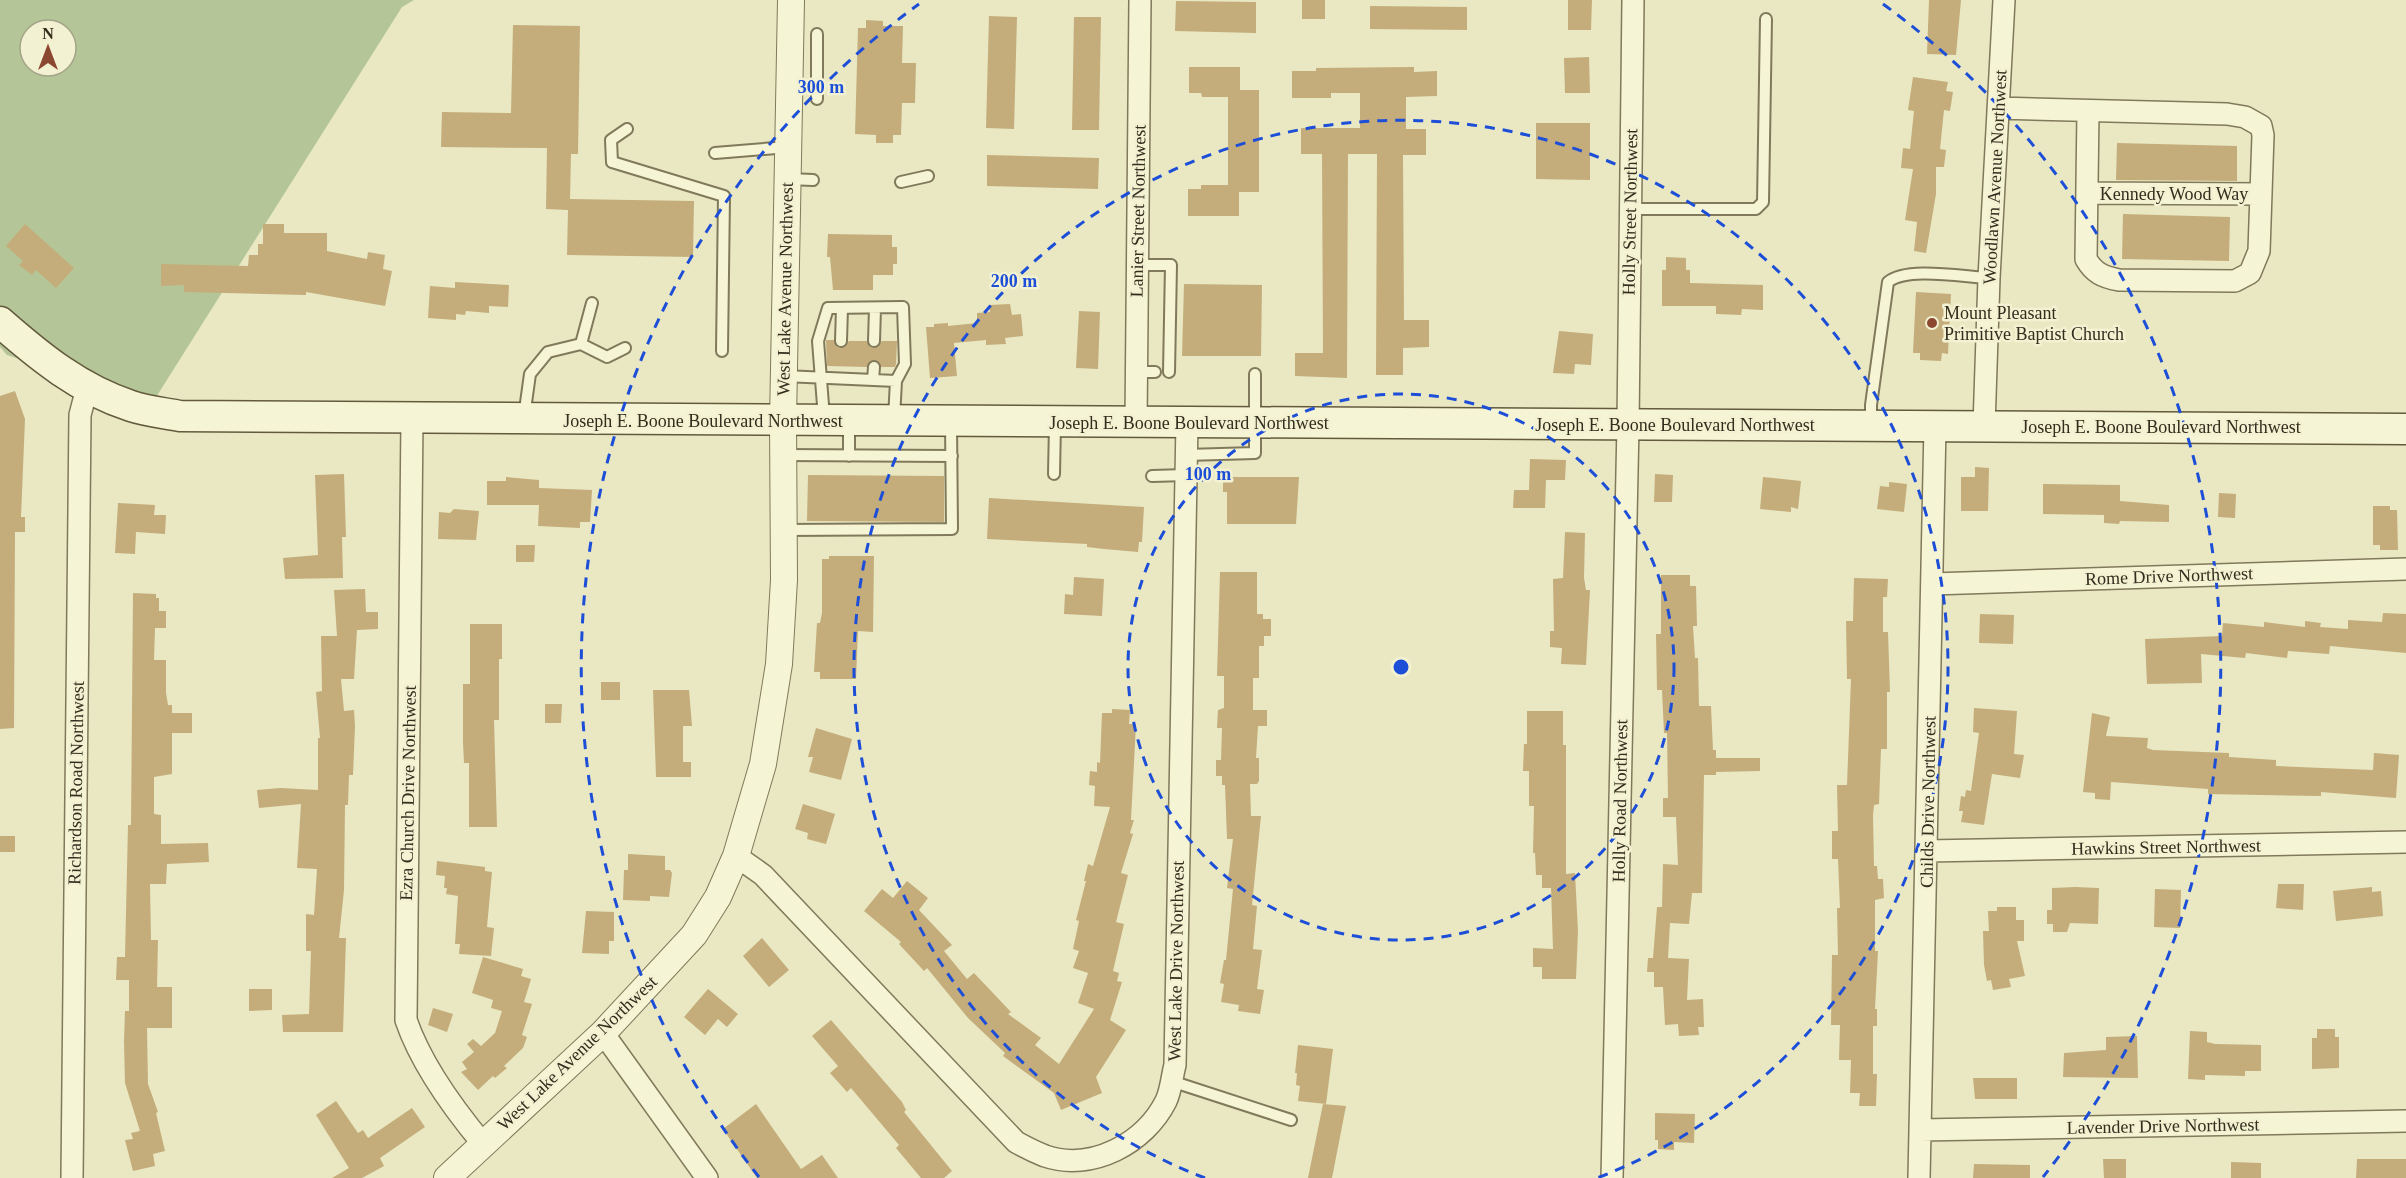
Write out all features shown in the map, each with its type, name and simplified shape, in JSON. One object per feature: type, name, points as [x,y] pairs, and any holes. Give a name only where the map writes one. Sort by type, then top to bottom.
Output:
[{"type":"main road","name":"Joseph E. Boone Boulevard Northwest","points":[[0,322],[42,359],[87,388],[132,406],[180,416],[894,422],[2406,429]]},
{"type":"street","name":"West Lake Avenue Northwest","points":[[447,1178],[603,1033],[694,935],[718,897],[736,856],[763,764],[779,664],[784,580],[784,376],[800,179],[788,147],[806,39],[791,0]]},
{"type":"street","name":"Lanier Street Northwest","points":[[1136,422],[1145,372],[1137,265],[1140,0]]},
{"type":"street","name":"Holly Street Northwest","points":[[1628,424],[1633,0]]},
{"type":"street","name":"Woodlawn Avenue Northwest","points":[[1984,426],[1989,278],[2004,0]]},
{"type":"street","points":[[1998,108],[2227,114],[2253,120],[2261,126],[2263,135],[2257,257],[2250,273],[2235,281],[2119,280],[2104,277],[2093,270],[2086,259],[2088,111]]},
{"type":"street","name":"Kennedy Wood Way","points":[[2087,193],[2261,194]]},
{"type":"street","name":"Richardson Road Northwest","points":[[72,1178],[80,414],[87,388]]},
{"type":"street","name":"Ezra Church Drive Northwest","points":[[412,418],[406,1020],[414,1044],[468,1126],[483,1144]]},
{"type":"street","name":"West Lake Drive Northwest","points":[[736,856],[763,875],[1016,1142],[1047,1157],[1080,1160],[1114,1152],[1143,1133],[1166,1100],[1175,1065],[1187,423]]},
{"type":"street","name":"Holly Road Northwest","points":[[1612,1178],[1628,424]]},
{"type":"street","name":"Childs Drive Northwest","points":[[1919,1178],[1935,426]]},
{"type":"street","name":"Rome Drive Northwest","points":[[1932,584],[2406,569]]},
{"type":"street","name":"Hawkins Street Northwest","points":[[1926,851],[2406,842]]},
{"type":"street","points":[[603,1033],[707,1178]]},
{"type":"street","name":"Lavender Drive Northwest","points":[[1920,1130],[2406,1121]]},
{"type":"lane","points":[[1630,209],[1756,209],[1763,202],[1766,19]]},
{"type":"lane","points":[[806,39],[817,99]]},
{"type":"lane","points":[[627,129],[611,140],[612,162],[724,196],[722,351]]},
{"type":"lane","points":[[714,153],[788,147]]},
{"type":"lane","points":[[901,182],[928,176]]},
{"type":"lane","points":[[1137,265],[1171,265],[1169,372]]},
{"type":"lane","points":[[1870,425],[1870,405],[1888,282],[1896,276],[1913,273],[1989,278]]},
{"type":"lane","points":[[581,344],[592,303]]},
{"type":"lane","points":[[849,456],[821,378],[818,341],[828,308],[903,307],[905,364],[896,381],[894,422]]},
{"type":"lane","points":[[841,340],[842,308]]},
{"type":"lane","points":[[874,308],[874,341]]},
{"type":"lane","points":[[523,419],[530,374],[548,352],[581,344],[607,357],[625,348]]},
{"type":"lane","points":[[840,366],[840,379]]},
{"type":"lane","points":[[873,380],[874,367]]},
{"type":"lane","points":[[1152,476],[1186,465],[1252,455],[1257,451],[1256,374]]},
{"type":"lane","points":[[784,376],[896,381]]},
{"type":"lane","points":[[784,530],[952,529],[951,422]]},
{"type":"lane","points":[[1054,474],[1055,422]]},
{"type":"lane","points":[[783,455],[952,456]]},
{"type":"lane","points":[[1171,1081],[1291,1120]]},
{"type":"green space","points":[[0,0],[414,0],[402,7],[153,402],[7,355],[0,347]]},
{"type":"building","points":[[1302,0],[1325,0],[1325,19],[1302,19]]},
{"type":"building","points":[[1568,0],[1592,0],[1591,30],[1568,30]]},
{"type":"building","points":[[1929,0],[1961,0],[1956,55],[1927,54]]},
{"type":"building","points":[[1176,1],[1256,2],[1256,33],[1175,31]]},
{"type":"building","points":[[1370,6],[1467,7],[1467,30],[1370,29]]},
{"type":"building","points":[[989,16],[1017,17],[1014,129],[986,128]]},
{"type":"building","points":[[1074,17],[1101,17],[1099,130],[1072,130]]},
{"type":"building","points":[[866,20],[883,21],[883,26],[903,26],[902,63],[916,63],[915,103],[902,103],[901,135],[893,135],[893,143],[876,143],[876,135],[855,134],[858,28],[866,28]]},
{"type":"building","points":[[513,25],[580,26],[578,154],[571,154],[570,199],[694,201],[693,257],[567,255],[568,210],[546,209],[547,148],[441,147],[442,112],[511,113]]},
{"type":"building","points":[[1589,57],[1590,93],[1565,93],[1564,58]]},
{"type":"building","points":[[1189,67],[1240,67],[1240,90],[1259,90],[1259,192],[1239,192],[1239,216],[1188,216],[1188,189],[1201,189],[1201,185],[1228,185],[1228,97],[1202,97],[1201,93],[1189,93]]},
{"type":"building","points":[[1414,67],[1414,72],[1437,71],[1437,96],[1406,97],[1406,129],[1426,129],[1426,155],[1403,155],[1404,320],[1429,320],[1429,347],[1403,348],[1403,375],[1376,375],[1377,154],[1348,154],[1347,378],[1295,376],[1295,353],[1323,353],[1322,154],[1301,154],[1301,128],[1360,128],[1360,93],[1331,93],[1331,98],[1292,98],[1292,71],[1316,71],[1316,68]]},
{"type":"building","points":[[1913,77],[1948,82],[1946,91],[1953,92],[1950,111],[1944,110],[1940,149],[1946,150],[1944,167],[1936,167],[1936,194],[1926,253],[1914,251],[1917,222],[1905,220],[1913,169],[1901,168],[1903,148],[1910,149],[1914,111],[1908,110]]},
{"type":"building","points":[[1536,123],[1590,123],[1590,180],[1536,179]]},
{"type":"building","points":[[2117,143],[2237,146],[2237,181],[2116,180]]},
{"type":"building","points":[[987,155],[1099,158],[1098,189],[987,186]]},
{"type":"building","points":[[2123,214],[2230,217],[2229,261],[2122,259]]},
{"type":"building","points":[[25,224],[74,268],[56,288],[36,270],[32,275],[19,265],[23,261],[6,246]]},
{"type":"building","points":[[263,224],[284,224],[284,233],[327,233],[327,251],[367,259],[368,252],[385,255],[383,269],[392,271],[385,306],[306,292],[306,295],[184,292],[184,285],[161,286],[161,264],[248,266],[249,255],[258,255],[258,244],[263,244]]},
{"type":"building","points":[[828,234],[892,235],[892,247],[897,247],[897,264],[893,264],[893,275],[873,275],[873,290],[833,290],[830,257],[827,257]]},
{"type":"building","points":[[1666,257],[1686,258],[1686,270],[1690,270],[1690,283],[1763,285],[1763,310],[1742,309],[1741,315],[1716,314],[1716,306],[1662,306],[1662,270],[1666,270]]},
{"type":"building","points":[[455,282],[509,285],[508,307],[489,306],[489,313],[466,311],[465,315],[456,314],[456,320],[428,318],[430,286],[455,288]]},
{"type":"building","points":[[1184,284],[1262,285],[1261,356],[1182,356]]},
{"type":"building","name":"Mount Pleasant Primitive Baptist Church","points":[[1916,292],[1951,294],[1948,354],[1942,353],[1941,361],[1920,360],[1920,353],[1913,353]]},
{"type":"building","points":[[1010,304],[1012,315],[1021,314],[1023,336],[1005,338],[1006,344],[986,345],[986,340],[954,343],[957,376],[930,378],[926,327],[934,327],[934,324],[948,323],[948,326],[977,323],[977,313],[990,312],[989,305]]},
{"type":"building","points":[[1079,311],[1100,312],[1098,369],[1076,368]]},
{"type":"building","points":[[1559,331],[1593,334],[1591,365],[1575,364],[1574,374],[1553,373]]},
{"type":"building","points":[[826,340],[834,340],[837,347],[841,348],[849,341],[867,341],[870,347],[874,348],[882,341],[897,341],[895,367],[881,367],[874,360],[867,367],[827,366]]},
{"type":"building","points":[[15,391],[25,419],[21,517],[25,517],[25,532],[15,532],[14,728],[0,729],[0,396]]},
{"type":"building","points":[[1530,459],[1566,460],[1565,480],[1546,480],[1545,508],[1513,508],[1514,490],[1529,490]]},
{"type":"building","points":[[1975,467],[1989,468],[1988,511],[1961,511],[1961,477],[1975,477]]},
{"type":"building","points":[[344,474],[346,537],[342,537],[343,578],[285,579],[283,558],[318,555],[315,475]]},
{"type":"building","points":[[1655,474],[1673,475],[1672,502],[1654,502]]},
{"type":"building","points":[[808,475],[944,476],[944,522],[807,521]]},
{"type":"building","points":[[506,477],[539,480],[539,488],[592,490],[590,522],[580,522],[580,528],[538,526],[539,505],[487,505],[487,481],[506,481]]},
{"type":"building","points":[[1223,477],[1299,477],[1296,524],[1227,524],[1227,492],[1223,492]]},
{"type":"building","points":[[1763,477],[1801,481],[1798,509],[1791,507],[1791,512],[1760,509]]},
{"type":"building","points":[[1889,482],[1907,484],[1904,512],[1877,509],[1880,486],[1889,487]]},
{"type":"building","points":[[2043,484],[2120,485],[2120,501],[2169,505],[2169,522],[2120,521],[2119,524],[2104,523],[2104,515],[2043,514]]},
{"type":"building","points":[[2219,493],[2236,494],[2235,518],[2218,517]]},
{"type":"building","points":[[989,498],[1144,507],[1142,542],[1139,542],[1138,552],[1087,547],[1087,544],[987,539]]},
{"type":"building","points":[[118,503],[155,505],[154,515],[166,515],[165,534],[136,532],[135,554],[115,553]]},
{"type":"building","points":[[2373,506],[2390,506],[2390,510],[2397,510],[2398,550],[2380,550],[2380,545],[2373,545]]},
{"type":"building","points":[[454,509],[479,511],[476,540],[438,539],[439,512],[450,513]]},
{"type":"building","points":[[1565,532],[1585,533],[1584,578],[1586,590],[1590,590],[1586,665],[1561,664],[1562,648],[1550,647],[1550,631],[1554,631],[1553,579],[1563,578]]},
{"type":"building","points":[[516,545],[535,545],[534,562],[516,562]]},
{"type":"building","points":[[829,556],[874,556],[873,632],[858,631],[856,679],[820,679],[820,672],[814,672],[817,623],[820,623],[822,613],[822,559],[829,559]]},
{"type":"building","points":[[1220,572],[1257,572],[1257,614],[1263,614],[1263,619],[1271,619],[1271,636],[1264,636],[1264,646],[1259,646],[1259,678],[1253,678],[1253,710],[1267,710],[1267,726],[1258,726],[1256,758],[1259,758],[1259,781],[1257,784],[1250,784],[1251,816],[1261,816],[1252,905],[1257,906],[1253,949],[1262,950],[1257,989],[1264,990],[1260,1014],[1238,1011],[1239,1005],[1221,1002],[1224,984],[1220,983],[1224,960],[1226,960],[1233,889],[1227,888],[1233,839],[1227,839],[1225,785],[1222,785],[1222,776],[1216,776],[1216,760],[1221,760],[1222,728],[1217,728],[1218,710],[1224,708],[1224,676],[1217,676]]},
{"type":"building","points":[[1661,575],[1690,575],[1690,586],[1696,586],[1697,626],[1693,626],[1695,658],[1698,658],[1699,706],[1711,706],[1713,750],[1716,750],[1716,758],[1760,758],[1760,771],[1716,772],[1716,775],[1704,775],[1702,893],[1692,893],[1689,924],[1670,923],[1668,958],[1689,959],[1687,1000],[1703,999],[1704,1027],[1698,1027],[1699,1035],[1679,1036],[1678,1024],[1665,1025],[1663,987],[1654,987],[1654,972],[1647,972],[1648,958],[1653,958],[1657,907],[1662,907],[1663,864],[1678,865],[1676,817],[1663,817],[1663,798],[1668,798],[1667,733],[1664,733],[1662,690],[1657,690],[1656,634],[1661,634]]},
{"type":"building","points":[[1074,577],[1104,579],[1102,616],[1064,614],[1065,594],[1073,595]]},
{"type":"building","points":[[1854,578],[1888,579],[1887,597],[1883,597],[1883,632],[1888,632],[1890,692],[1887,692],[1887,749],[1881,749],[1879,804],[1874,805],[1873,815],[1874,866],[1877,866],[1878,879],[1883,879],[1884,898],[1875,900],[1875,951],[1878,951],[1875,1009],[1877,1009],[1877,1026],[1873,1026],[1873,1074],[1877,1074],[1876,1106],[1859,1106],[1860,1093],[1850,1093],[1851,1060],[1839,1060],[1840,1025],[1831,1025],[1832,955],[1838,955],[1837,908],[1840,908],[1838,859],[1832,859],[1832,831],[1838,831],[1837,785],[1847,785],[1851,679],[1847,679],[1846,621],[1853,621]]},
{"type":"building","points":[[365,589],[366,612],[378,612],[378,629],[357,630],[354,679],[341,679],[344,711],[354,710],[355,726],[353,775],[349,775],[348,805],[345,805],[344,890],[339,938],[346,938],[343,1032],[283,1032],[282,1015],[309,1014],[311,951],[306,951],[306,914],[314,915],[317,869],[297,868],[301,804],[259,808],[257,790],[280,788],[318,790],[318,738],[320,738],[316,692],[322,691],[321,636],[337,636],[334,590]]},
{"type":"building","points":[[133,593],[156,594],[156,598],[159,598],[159,611],[166,611],[166,628],[155,628],[154,660],[166,660],[166,693],[168,705],[172,705],[172,713],[192,713],[192,733],[172,733],[172,774],[154,777],[154,814],[161,815],[161,844],[208,843],[209,862],[167,864],[166,884],[150,884],[151,940],[158,940],[157,987],[172,987],[172,1028],[147,1028],[148,1084],[158,1112],[156,1113],[165,1151],[153,1154],[155,1166],[133,1171],[125,1140],[133,1139],[131,1133],[140,1131],[125,1083],[125,1085],[124,1041],[125,1011],[129,1011],[129,980],[116,980],[117,957],[125,957],[128,825],[131,825]]},
{"type":"building","points":[[2383,613],[2406,614],[2406,653],[2330,646],[2329,654],[2288,651],[2287,658],[2246,653],[2245,658],[2201,654],[2202,683],[2147,684],[2145,639],[2222,636],[2223,623],[2264,627],[2264,622],[2305,627],[2305,621],[2321,623],[2320,627],[2348,629],[2348,620],[2382,622]]},
{"type":"building","points":[[1980,614],[2014,615],[2013,644],[1979,643]]},
{"type":"building","points":[[470,624],[502,624],[502,659],[499,659],[499,720],[494,720],[497,827],[469,827],[469,763],[464,763],[463,684],[470,684]]},
{"type":"building","points":[[601,682],[620,682],[620,700],[601,700]]},
{"type":"building","points":[[653,690],[689,690],[692,726],[683,726],[683,762],[691,762],[691,777],[656,777]]},
{"type":"building","points":[[545,704],[562,704],[561,723],[545,723]]},
{"type":"building","points":[[1974,708],[2017,711],[2014,754],[2024,755],[2020,778],[1992,774],[1984,825],[1961,822],[1963,811],[1959,811],[1961,796],[1965,797],[1966,790],[1971,791],[1979,733],[1973,732]]},
{"type":"building","points":[[1112,709],[1130,710],[1129,724],[1136,724],[1131,820],[1134,820],[1130,833],[1133,834],[1121,873],[1128,875],[1116,922],[1124,924],[1113,971],[1119,973],[1117,981],[1122,982],[1110,1020],[1126,1030],[1096,1077],[1102,1093],[1061,1110],[1054,1093],[1003,1056],[1005,1053],[968,1018],[927,968],[924,971],[899,944],[901,942],[864,911],[882,889],[893,898],[907,881],[928,898],[919,910],[952,945],[944,951],[967,979],[974,973],[1011,1012],[1008,1014],[1041,1038],[1035,1045],[1059,1064],[1094,1009],[1078,1003],[1088,973],[1073,968],[1079,951],[1073,949],[1079,921],[1076,920],[1088,864],[1093,866],[1110,807],[1094,806],[1095,786],[1089,785],[1090,771],[1097,772],[1097,762],[1100,763],[1102,713],[1112,713]]},
{"type":"building","points":[[1527,711],[1563,711],[1563,745],[1566,745],[1566,874],[1575,873],[1578,931],[1576,979],[1542,979],[1542,967],[1533,967],[1533,948],[1553,949],[1551,888],[1542,888],[1542,875],[1536,875],[1535,853],[1533,853],[1534,806],[1529,806],[1529,771],[1523,771],[1524,744],[1527,744]]},
{"type":"building","points":[[2092,713],[2110,717],[2106,736],[2148,738],[2147,748],[2153,750],[2229,753],[2229,757],[2276,760],[2276,766],[2373,770],[2374,753],[2399,755],[2396,798],[2321,792],[2321,796],[2208,794],[2208,789],[2111,782],[2110,800],[2095,799],[2095,793],[2083,792]]},
{"type":"building","points":[[816,728],[852,739],[841,780],[809,772],[813,757],[808,757]]},
{"type":"building","points":[[803,804],[835,814],[826,844],[807,839],[808,833],[795,829]]},
{"type":"building","points":[[0,836],[15,836],[15,852],[0,852]]},
{"type":"building","points":[[628,854],[665,856],[665,870],[670,870],[672,873],[669,897],[650,896],[650,901],[623,900],[624,870],[628,870]]},
{"type":"building","points":[[437,861],[485,867],[485,871],[492,872],[487,927],[494,928],[491,956],[459,954],[460,944],[455,944],[458,896],[446,894],[445,876],[436,875]]},
{"type":"building","points":[[2278,884],[2304,884],[2303,910],[2276,908]]},
{"type":"building","points":[[2372,887],[2372,892],[2381,891],[2383,916],[2336,921],[2333,891]]},
{"type":"building","points":[[2052,888],[2099,888],[2098,924],[2070,923],[2067,932],[2053,932],[2053,924],[2047,924],[2047,910],[2052,910]]},
{"type":"building","points":[[2155,889],[2181,890],[2180,928],[2154,927]]},
{"type":"building","points":[[1997,907],[2016,907],[2016,920],[2024,920],[2024,941],[2017,941],[2025,976],[2009,979],[2011,987],[1993,990],[1991,980],[1987,981],[1984,965],[1983,931],[1989,931],[1988,911],[1997,911]]},
{"type":"building","points":[[586,911],[614,912],[614,941],[609,941],[609,954],[582,953]]},
{"type":"building","points":[[762,938],[789,970],[769,987],[743,956]]},
{"type":"building","points":[[483,957],[523,969],[521,976],[531,979],[524,1002],[532,1004],[522,1035],[527,1037],[523,1048],[504,1066],[507,1068],[495,1078],[493,1076],[478,1090],[461,1072],[467,1069],[462,1062],[474,1052],[467,1044],[473,1039],[481,1046],[495,1033],[502,1011],[491,1008],[493,1000],[472,993]]},
{"type":"building","points":[[249,989],[272,989],[272,1010],[249,1011]]},
{"type":"building","points":[[708,989],[738,1014],[727,1027],[718,1019],[705,1035],[684,1017]]},
{"type":"building","points":[[433,1008],[453,1014],[447,1032],[428,1025]]},
{"type":"building","points":[[831,1020],[902,1102],[906,1110],[904,1112],[952,1171],[944,1178],[921,1178],[896,1148],[899,1145],[851,1088],[847,1092],[830,1073],[838,1066],[812,1036]]},
{"type":"building","points":[[2317,1029],[2335,1029],[2335,1037],[2339,1037],[2339,1068],[2312,1069],[2312,1038],[2317,1038]]},
{"type":"building","points":[[2190,1031],[2207,1032],[2207,1042],[2215,1044],[2261,1045],[2261,1071],[2245,1071],[2245,1076],[2205,1075],[2205,1080],[2188,1079]]},
{"type":"building","points":[[2137,1036],[2138,1078],[2063,1077],[2064,1053],[2106,1050],[2106,1037]]},
{"type":"building","points":[[1298,1045],[1333,1049],[1326,1104],[1298,1101],[1300,1086],[1296,1085],[1297,1073],[1295,1073]]},
{"type":"building","points":[[1973,1078],[2017,1078],[2017,1099],[1975,1099]]},
{"type":"building","points":[[336,1101],[358,1133],[363,1130],[368,1138],[412,1108],[425,1127],[380,1158],[384,1166],[362,1178],[332,1178],[349,1168],[316,1115]]},
{"type":"building","points":[[756,1104],[801,1169],[822,1155],[838,1178],[757,1178],[723,1129]]},
{"type":"building","points":[[1323,1104],[1346,1106],[1332,1178],[1308,1178]]},
{"type":"building","points":[[1655,1113],[1695,1114],[1694,1143],[1674,1142],[1674,1150],[1658,1149],[1658,1140],[1655,1140]]},
{"type":"building","points":[[2103,1159],[2126,1159],[2126,1178],[2104,1178]]},
{"type":"building","points":[[2357,1159],[2406,1159],[2406,1178],[2356,1178]]},
{"type":"building","points":[[2231,1162],[2261,1163],[2261,1178],[2231,1178]]},
{"type":"building","points":[[1974,1164],[2030,1165],[2030,1178],[1973,1178]]},
{"type":"place","name":"Mount Pleasant Primitive Baptist Church","points":[[1932,323]]}]
